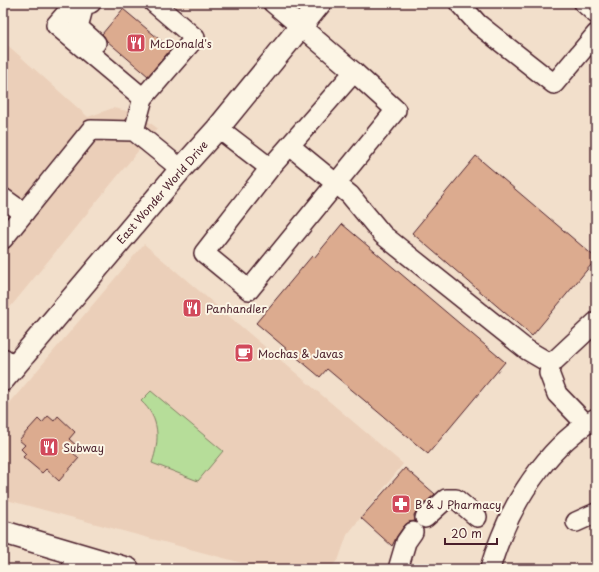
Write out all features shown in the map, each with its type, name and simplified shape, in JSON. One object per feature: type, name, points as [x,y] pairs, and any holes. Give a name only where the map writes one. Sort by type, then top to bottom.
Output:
[{"type":"main road","name":"East Wonder World Drive","points":[[7,368],[218,128],[320,3]]},
{"type":"main road","points":[[3,532],[73,561],[128,569]]},
{"type":"street","points":[[75,3],[56,25],[143,98]]},
{"type":"street","points":[[92,3],[84,5],[78,27],[118,61],[120,79]]},
{"type":"street","points":[[134,131],[143,98],[195,38],[154,3]]},
{"type":"street","points":[[273,3],[354,72],[396,110],[249,290],[204,253],[270,168],[354,72]]},
{"type":"street","points":[[459,3],[478,24],[554,84],[594,42]]},
{"type":"street","points":[[584,3],[596,14]]},
{"type":"street","points":[[218,128],[270,168]]},
{"type":"street","points":[[3,239],[91,130],[134,131],[181,169]]},
{"type":"street","points":[[290,146],[350,195],[383,235],[527,350],[551,364]]},
{"type":"street","points":[[3,198],[24,213]]},
{"type":"street","points":[[490,569],[501,536],[518,502],[534,476],[572,435],[591,421],[557,394],[549,373],[551,364],[596,322]]},
{"type":"street","points":[[398,569],[406,542],[420,525],[446,499],[456,499],[477,517]]},
{"type":"street","points":[[576,522],[596,513]]},
{"type":"shaded area","points":[[3,41],[88,117],[113,108],[137,113],[157,128],[3,316]]},
{"type":"shaded area","points":[[144,244],[403,464],[347,535],[339,558],[330,569],[265,569],[3,499],[3,411]]},
{"type":"green space","points":[[151,391],[223,451],[198,481],[152,463],[155,454],[157,430],[152,415],[141,401]]},
{"type":"building","name":"McDonald's","points":[[123,9],[171,49],[148,76],[107,41],[102,34]]},
{"type":"building","points":[[476,156],[596,258],[532,336],[412,233]]},
{"type":"building","points":[[342,224],[505,362],[428,454],[327,369],[320,377],[256,323],[312,256],[314,258]]},
{"type":"building","name":"Subway","points":[[48,416],[54,421],[58,416],[75,432],[69,439],[77,446],[72,452],[79,458],[59,481],[46,469],[42,473],[23,457],[26,454],[21,449],[25,445],[19,440],[38,419],[42,423]]},
{"type":"building","name":"B & J Pharmacy","points":[[405,468],[435,494],[417,510],[414,515],[415,521],[409,522],[404,526],[392,546],[361,518]]},
{"type":"place","name":"McDonald's","points":[[136,43]]},
{"type":"place","name":"Panhandler","points":[[192,308]]},
{"type":"place","name":"Mochas & Javas","points":[[244,353]]},
{"type":"place","name":"Subway","points":[[49,447]]},
{"type":"place","name":"B & J Pharmacy","points":[[401,504]]}]
